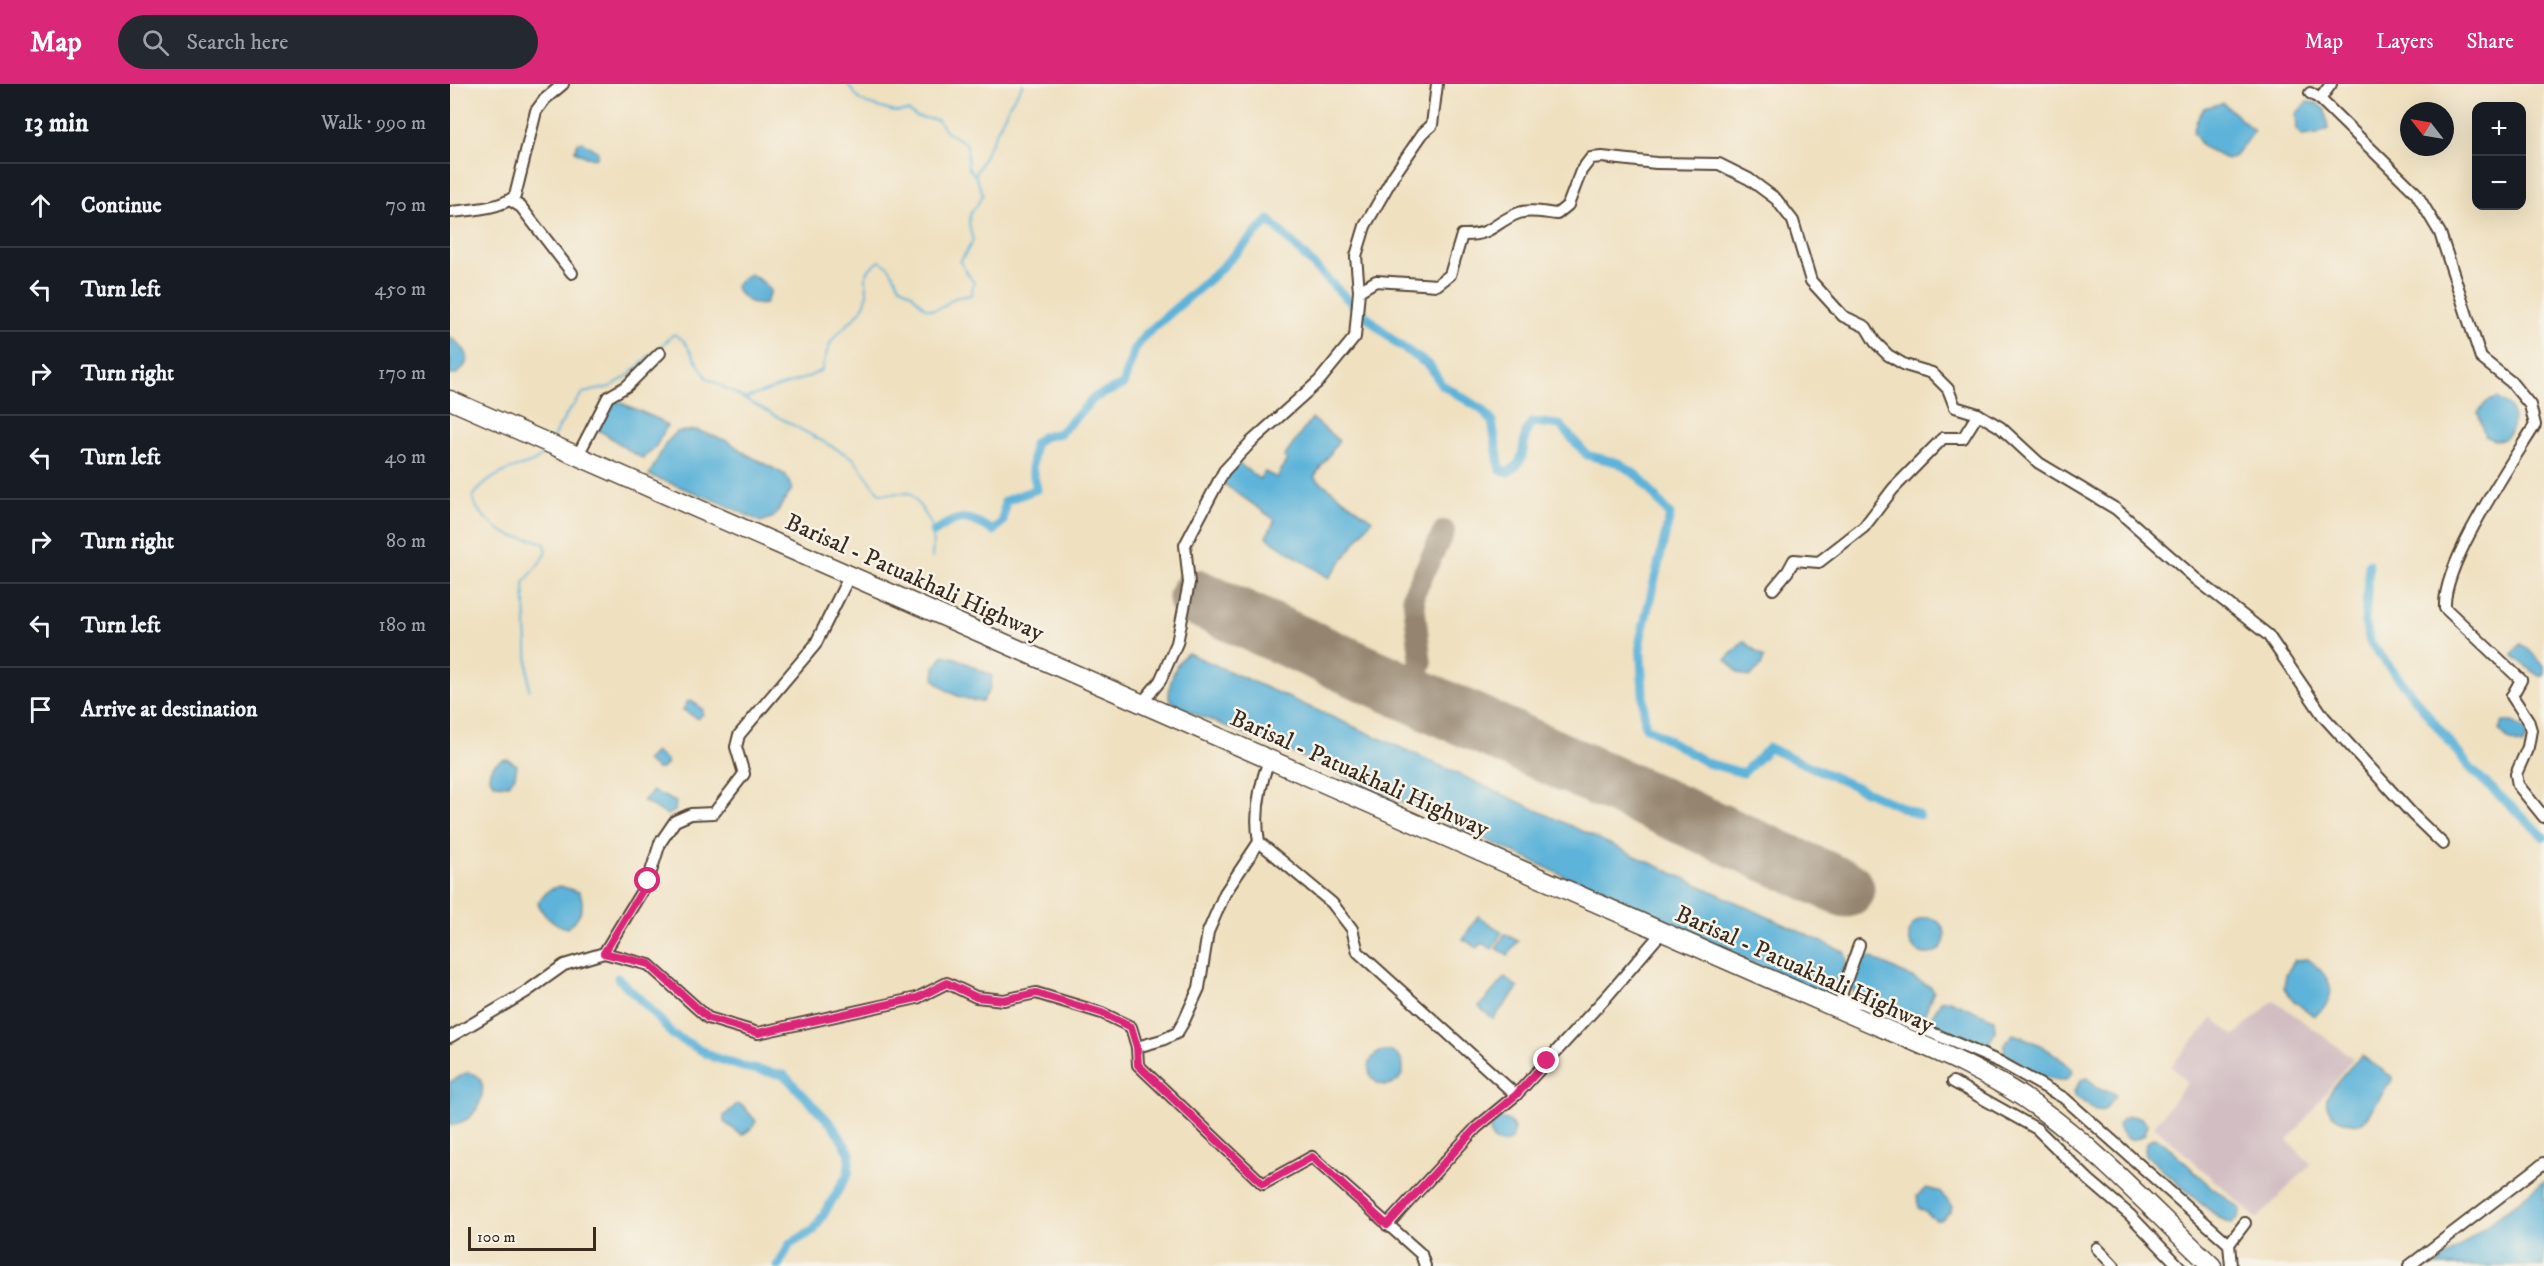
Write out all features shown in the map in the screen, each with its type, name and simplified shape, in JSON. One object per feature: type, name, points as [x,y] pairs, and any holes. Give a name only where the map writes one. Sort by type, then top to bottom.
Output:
[{"type":"highway","name":"Barisal - Patuakhali Highway","points":[[450,400],[1888,1031],[2013,1091],[2040,1108],[2076,1138],[2209,1263]]},
{"type":"street","points":[[450,212],[510,200],[518,191],[536,111],[545,99],[563,84]]},
{"type":"street","points":[[1142,703],[1160,681],[1177,642],[1189,583],[1185,545],[1224,471],[1251,442],[1319,381],[1354,337],[1358,320],[1359,291],[1356,256],[1365,226],[1395,175],[1423,133],[1432,125],[1437,84]]},
{"type":"street","points":[[2331,84],[2315,96],[2416,193],[2440,233],[2481,358],[2511,382],[2530,405],[2535,425],[2486,505],[2457,562],[2445,596],[2445,608],[2521,680],[2512,696],[2528,720],[2531,730],[2528,747],[2516,774],[2518,785],[2544,817]]},
{"type":"street","points":[[1359,291],[1376,281],[1437,285],[1450,275],[1462,235],[1477,235],[1492,230],[1521,212],[1557,214],[1568,205],[1581,171],[1592,159],[1602,157],[1656,163],[1719,164],[1749,179],[1776,199],[1793,221],[1811,281],[1843,316],[1866,327],[1875,342],[1888,355],[1905,365],[1932,373],[1948,389],[1955,407],[1978,414],[2000,427],[2039,462],[2116,509],[2196,579],[2268,635],[2324,717],[2414,816],[2443,844]]},
{"type":"street","points":[[510,200],[521,207],[572,273]]},
{"type":"street","points":[[571,453],[608,397],[627,386],[660,353]]},
{"type":"street","points":[[1773,589],[1794,560],[1820,562],[1864,527],[1893,489],[1943,438],[1963,438],[1978,414]]},
{"type":"street","points":[[604,953],[648,881],[660,843],[675,820],[691,814],[714,813],[744,774],[736,747],[739,735],[814,645],[850,574]]},
{"type":"street","points":[[1137,1047],[1177,1033],[1184,1021],[1199,988],[1208,932],[1225,893],[1258,842],[1256,822],[1258,802],[1269,760]]},
{"type":"street","points":[[1258,842],[1332,903],[1352,929],[1358,952],[1516,1095]]},
{"type":"street","points":[[1387,1225],[1476,1128],[1516,1095],[1610,994],[1662,932]]},
{"type":"street","points":[[1859,945],[1841,995],[1845,1001],[1862,1003],[2000,1062],[2064,1098],[2229,1244]]},
{"type":"street","points":[[450,1037],[526,992],[564,965],[604,953],[649,964],[708,1018],[758,1033],[917,998],[947,983],[976,997],[1004,1000],[1036,993],[1102,1013],[1131,1027],[1137,1047],[1138,1065],[1263,1184],[1312,1157],[1421,1254],[1425,1266]]},
{"type":"street","points":[[1953,1082],[2037,1129],[2089,1180],[2130,1215],[2179,1266]]},
{"type":"street","points":[[2409,1266],[2544,1163]]},
{"type":"street","points":[[2231,1266],[2229,1244],[2245,1223]]},
{"type":"street","points":[[2097,1248],[2114,1266]]},
{"type":"shaded area","points":[[2274,1000],[2353,1058],[2288,1141],[2311,1164],[2257,1219],[2154,1126],[2187,1083],[2171,1066],[2213,1018],[2234,1036]]},
{"type":"water","points":[[2307,102],[2316,103],[2325,110],[2328,129],[2317,134],[2302,136],[2297,130],[2296,114]]},
{"type":"water","points":[[2223,103],[2254,131],[2235,156],[2228,160],[2203,147],[2193,132],[2204,108]]},
{"type":"water","points":[[583,142],[598,152],[597,158],[586,157],[575,151],[577,143]]},
{"type":"water","points":[[750,274],[763,282],[771,291],[765,304],[760,305],[747,300],[735,287]]},
{"type":"water","points":[[450,337],[467,354],[466,364],[455,375],[450,375]]},
{"type":"water","points":[[2497,398],[2510,407],[2513,420],[2512,428],[2504,439],[2494,440],[2485,436],[2478,412],[2487,402]]},
{"type":"water","points":[[612,401],[660,420],[667,426],[656,446],[643,458],[598,430],[600,418]]},
{"type":"water","points":[[1312,418],[1339,441],[1314,477],[1372,520],[1329,578],[1266,537],[1275,520],[1223,483],[1236,461],[1259,479],[1265,472],[1277,478],[1287,459],[1284,457]]},
{"type":"water","points":[[696,430],[728,441],[746,454],[786,475],[792,489],[774,517],[761,522],[722,503],[649,475],[666,443],[677,432]]},
{"type":"water","points":[[1744,641],[1764,658],[1761,666],[1749,677],[1738,673],[1726,659]]},
{"type":"water","points":[[2520,644],[2544,666],[2544,676],[2539,676],[2512,655]]},
{"type":"water","points":[[1188,653],[1415,754],[1844,952],[1847,958],[1839,986],[1829,996],[1793,982],[1295,754],[1178,707],[1169,698],[1170,686],[1176,667]]},
{"type":"water","points":[[943,655],[956,658],[992,676],[990,689],[982,702],[956,695],[934,679],[935,667]]},
{"type":"water","points":[[692,701],[703,710],[703,714],[698,719],[683,710],[687,702]]},
{"type":"water","points":[[2503,722],[2513,722],[2527,731],[2526,740],[2522,745],[2509,740],[2499,730]]},
{"type":"water","points":[[655,752],[666,760],[667,763],[662,769],[657,769],[646,761]]},
{"type":"water","points":[[507,759],[517,765],[515,776],[508,785],[494,784],[489,776],[491,769],[498,762]]},
{"type":"water","points":[[653,791],[676,802],[675,811],[667,815],[643,801]]},
{"type":"water","points":[[560,886],[579,892],[582,902],[578,916],[567,928],[549,919],[538,902],[549,890]]},
{"type":"water","points":[[1478,916],[1502,932],[1492,949],[1482,943],[1478,948],[1463,939]]},
{"type":"water","points":[[1927,918],[1940,923],[1945,936],[1940,949],[1927,954],[1914,949],[1909,936],[1914,923]]},
{"type":"water","points":[[1505,934],[1518,941],[1508,955],[1496,948]]},
{"type":"water","points":[[1870,957],[1931,987],[1934,991],[1922,1020],[1856,996],[1850,985],[1858,963]]},
{"type":"water","points":[[2308,959],[2323,973],[2330,987],[2328,1001],[2323,1009],[2314,1016],[2294,1001],[2284,988],[2286,974],[2295,960]]},
{"type":"water","points":[[1505,977],[1518,988],[1493,1019],[1479,1007]]},
{"type":"water","points":[[1949,1000],[1994,1019],[1995,1031],[1986,1049],[1934,1024],[1931,1017],[1941,1001]]},
{"type":"water","points":[[2013,1034],[2030,1040],[2060,1058],[2073,1070],[2067,1080],[2041,1076],[2004,1053],[2004,1045]]},
{"type":"water","points":[[1386,1051],[1398,1056],[1403,1068],[1398,1080],[1386,1085],[1374,1080],[1369,1068],[1374,1056]]},
{"type":"water","points":[[2362,1056],[2392,1077],[2392,1080],[2364,1121],[2346,1122],[2329,1111],[2327,1099],[2342,1076]]},
{"type":"water","points":[[466,1073],[479,1077],[482,1083],[482,1096],[472,1115],[450,1126],[450,1082]]},
{"type":"water","points":[[2087,1078],[2101,1090],[2114,1093],[2116,1096],[2104,1110],[2097,1111],[2076,1097],[2074,1091],[2081,1080]]},
{"type":"water","points":[[737,1104],[743,1106],[756,1121],[752,1128],[742,1135],[724,1122],[724,1116]]},
{"type":"water","points":[[2129,1116],[2140,1117],[2148,1125],[2144,1135],[2135,1139],[2125,1137],[2118,1126],[2122,1119]]},
{"type":"water","points":[[1502,1119],[1507,1120],[1513,1126],[1513,1136],[1507,1142],[1502,1143],[1497,1142],[1491,1136],[1490,1131],[1491,1126],[1497,1120]]},
{"type":"water","points":[[2153,1138],[2162,1141],[2210,1186],[2241,1209],[2239,1216],[2232,1224],[2202,1204],[2146,1155],[2146,1145]]},
{"type":"water","points":[[2544,1181],[2544,1266],[2435,1266]]},
{"type":"water","points":[[1926,1188],[1938,1191],[1952,1205],[1951,1211],[1941,1220],[1936,1220],[1919,1208],[1917,1196]]},
{"type":"waterway","points":[[743,399],[822,370],[832,341],[864,306],[867,289],[865,278],[870,268],[880,261],[889,267],[900,286],[912,294],[925,308],[935,310],[954,298],[971,295],[974,283],[960,262],[973,241],[969,218],[983,194],[975,175],[1010,104],[1023,84]]},
{"type":"waterway","points":[[848,85],[860,100],[867,104],[895,112],[908,111],[917,117],[938,120],[945,131],[967,144],[968,168],[975,175]]},
{"type":"waterway","points":[[934,532],[950,522],[963,519],[976,522],[993,531],[1003,521],[1005,501],[1037,489],[1032,468],[1034,444],[1042,437],[1060,433],[1095,397],[1123,385],[1135,349],[1145,335],[1214,275],[1269,220],[1343,295],[1396,343],[1430,366],[1441,384],[1481,409],[1492,421],[1500,470],[1508,472],[1515,467],[1522,455],[1528,428],[1532,422],[1560,425],[1587,455],[1619,463],[1639,477],[1670,515],[1640,641],[1645,726],[1707,763],[1743,773],[1769,748],[1919,815]]},
{"type":"waterway","points":[[657,350],[674,334],[684,341],[707,378],[853,458],[880,494],[910,493],[930,523],[933,537],[932,558]]},
{"type":"waterway","points":[[553,437],[583,393],[610,387],[629,375],[652,353]]},
{"type":"waterway","points":[[529,690],[524,583],[546,554],[545,544],[533,539],[512,536],[500,530],[477,508],[473,496],[496,476],[533,462],[546,450]]},
{"type":"waterway","points":[[2369,564],[2365,622],[2370,642],[2471,769],[2544,837]]},
{"type":"waterway","points":[[618,978],[672,1034],[713,1057],[743,1067],[784,1075],[833,1126],[850,1153],[848,1174],[814,1230],[790,1244],[778,1266]]},
{"type":"taxiway","points":[[1408,693],[1421,664],[1413,595],[1444,531]]},
{"type":"runway","points":[[1197,598],[1846,889]]},
{"type":"route","points":[[648,881],[604,953],[649,964],[708,1018],[758,1033],[917,998],[947,983],[976,997],[1004,1000],[1036,993],[1067,1002],[1102,1013],[1131,1027],[1137,1047],[1138,1065],[1263,1184],[1312,1157],[1387,1225],[1476,1128],[1516,1095],[1547,1061]]}]
